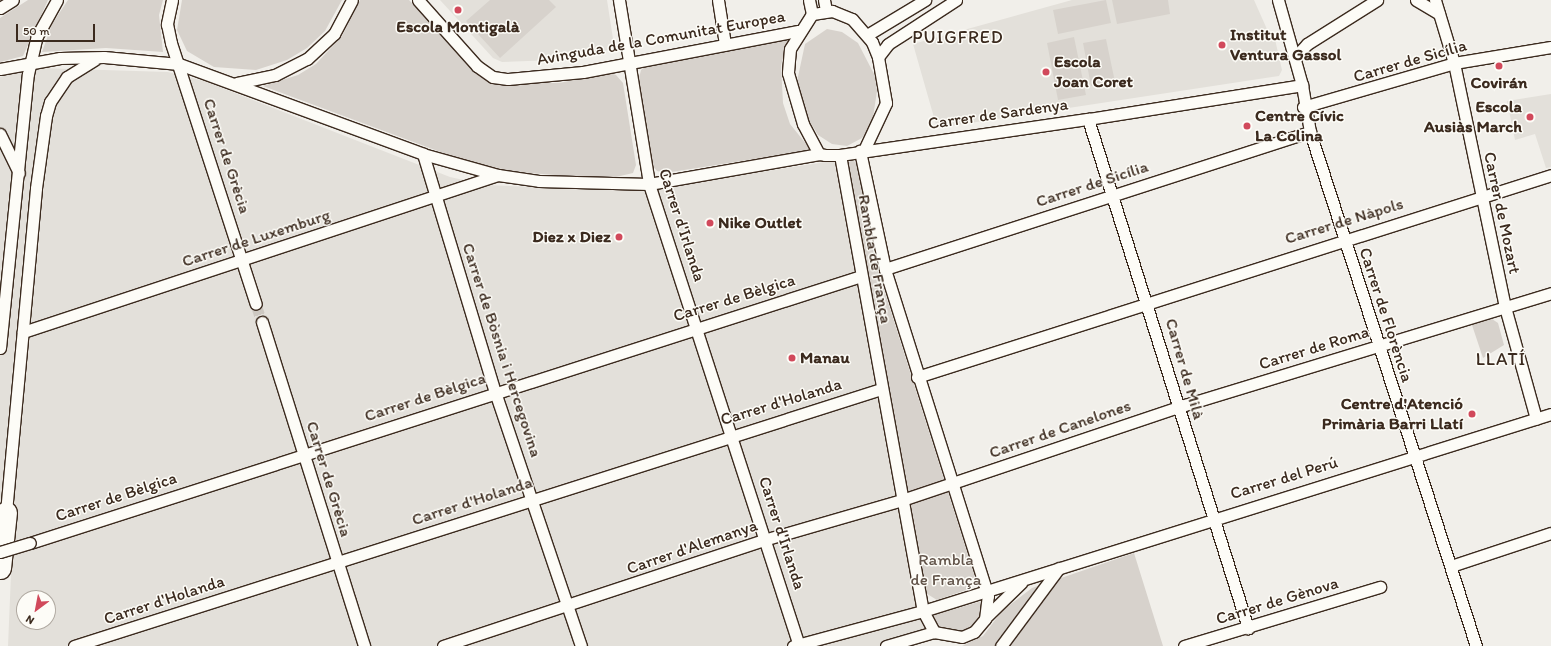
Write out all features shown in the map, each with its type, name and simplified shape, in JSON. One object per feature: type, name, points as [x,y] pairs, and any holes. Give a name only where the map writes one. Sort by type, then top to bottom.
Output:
[{"type":"highway","points":[[0,537],[6,512]]},
{"type":"highway","points":[[0,568],[6,512]]},
{"type":"street","points":[[0,8],[13,0]]},
{"type":"street","points":[[0,348],[20,175],[30,61],[37,36],[57,0]]},
{"type":"street","name":"Carrer de Grècia","points":[[172,0],[167,24],[256,304]]},
{"type":"street","points":[[236,83],[275,75],[307,59],[334,34],[352,0]]},
{"type":"street","name":"Avinguda de la Comunitat Europea","points":[[418,0],[477,66],[499,79],[542,78],[798,31]]},
{"type":"street","name":"Carrer d'Irlanda","points":[[619,0],[649,184],[766,539],[797,645]]},
{"type":"street","points":[[718,0],[725,44]]},
{"type":"street","points":[[809,0],[812,14]]},
{"type":"street","points":[[867,35],[925,0]]},
{"type":"street","points":[[878,57],[888,44],[956,0]]},
{"type":"street","name":"Carrer de Florència","points":[[1278,0],[1302,85],[1303,107],[1310,132],[1476,646]]},
{"type":"street","points":[[1295,57],[1307,44],[1377,0]]},
{"type":"street","points":[[1416,0],[1439,14]]},
{"type":"street","name":"Carrer de Mozart","points":[[1435,0],[1454,63],[1480,197],[1505,307],[1536,419]]},
{"type":"street","points":[[0,69],[30,61],[104,57],[179,64],[236,83],[423,154],[498,175],[567,183],[649,184],[819,154],[840,155],[862,151],[886,103],[878,57],[867,35],[852,19],[825,5],[812,14],[798,31],[790,49],[788,73],[800,117],[819,154]]},
{"type":"street","name":"Carrer de Sicília","points":[[1303,107],[1340,99],[1454,63],[1551,47]]},
{"type":"street","points":[[6,512],[36,188],[50,102],[70,73],[104,57]]},
{"type":"street","name":"Carrer de Sardenya","points":[[862,151],[1088,119],[1302,85]]},
{"type":"street","name":"Carrer de Milà","points":[[1088,119],[1147,301],[1178,408],[1248,628]]},
{"type":"street","name":"Carrer de Sicília","points":[[885,269],[1310,132]]},
{"type":"street","points":[[0,134],[20,175]]},
{"type":"street","name":"Rambla de França","points":[[862,151],[885,269],[917,377],[986,590],[985,619]]},
{"type":"street","name":"Carrer de Bòsnia i Hercegovina","points":[[423,154],[495,392],[533,500],[566,607],[581,646]]},
{"type":"street","name":"Rambla de França","points":[[840,155],[881,389],[923,611],[934,632]]},
{"type":"street","name":"Carrer de Luxemburg","points":[[23,332],[436,198],[498,175]]},
{"type":"street","name":"Carrer de Nàpols","points":[[917,377],[1147,301],[1551,175]]},
{"type":"street","name":"Carrer de Bèlgica","points":[[0,552],[697,327],[861,276]]},
{"type":"street","name":"Carrer de Roma","points":[[1178,408],[1551,293]]},
{"type":"street","name":"Carrer de Grècia","points":[[262,322],[364,646]]},
{"type":"street","name":"Carrer d'Holanda","points":[[74,646],[732,435],[881,389]]},
{"type":"street","name":"Carrer de Canelones","points":[[952,484],[1178,408]]},
{"type":"street","name":"Carrer del Perú","points":[[797,645],[923,611],[1212,518],[1551,414]]},
{"type":"street","name":"Carrer d'Alemanya","points":[[443,646],[566,607],[766,539],[952,484]]},
{"type":"street","points":[[1451,566],[1551,533]]},
{"type":"street","points":[[1001,646],[1060,568]]},
{"type":"street","name":"Carrer del Perú","points":[[985,619],[1009,592],[1028,578]]},
{"type":"street","name":"Carrer de Gènova","points":[[1184,646],[1248,628],[1380,587]]},
{"type":"street","points":[[886,646],[934,632],[962,637],[974,632],[985,619]]},
{"type":"shaded area","points":[[440,0],[607,0],[613,39],[608,50],[555,60],[502,62],[493,58]]},
{"type":"shaded area","name":"Escola Joan Coret","points":[[1072,0],[1254,0],[1270,36],[1274,35],[1282,70],[1279,76],[937,128],[913,44]]},
{"type":"shaded area","points":[[39,68],[168,72],[204,81],[450,177],[486,185],[635,191],[839,160],[928,633],[883,646],[8,646],[12,550],[0,552],[0,77]]},
{"type":"shaded area","name":"Escola Ausiàs March","points":[[1551,94],[1551,167],[1546,168],[1535,134],[1515,140],[1507,101]]},
{"type":"green space","points":[[28,0],[48,0],[23,56],[0,62],[0,18]]},
{"type":"green space","points":[[68,0],[163,0],[159,15],[163,52],[106,48],[42,52],[52,24]]},
{"type":"green space","points":[[182,0],[342,0],[325,31],[307,48],[287,60],[256,70],[214,67],[187,51],[177,30]]},
{"type":"green space","points":[[360,0],[409,0],[476,72],[492,83],[559,83],[609,73],[616,75],[623,83],[636,165],[633,173],[607,179],[516,172],[462,160],[263,86],[298,75],[316,64],[342,36]]},
{"type":"green space","points":[[490,0],[549,0],[556,7],[500,58],[466,21]]},
{"type":"green space","points":[[1106,0],[1111,23],[1058,34],[1053,10]]},
{"type":"green space","points":[[1112,0],[1168,0],[1170,14],[1117,24]]},
{"type":"green space","points":[[827,29],[842,32],[858,43],[875,76],[877,91],[872,124],[862,138],[847,146],[832,144],[818,135],[802,109],[796,86],[805,44]]},
{"type":"green space","points":[[790,37],[781,65],[783,103],[790,124],[811,150],[665,173],[657,171],[652,165],[639,78],[641,70],[647,65]]},
{"type":"green space","points":[[1074,37],[1086,95],[1058,100],[1047,43]]},
{"type":"green space","points":[[1106,39],[1115,82],[1091,86],[1083,43]]},
{"type":"green space","name":"Rambla de França","points":[[852,160],[857,163],[875,261],[974,574],[975,583],[969,589],[937,600],[924,592],[846,164]]},
{"type":"green space","points":[[1492,319],[1498,323],[1504,345],[1483,358],[1472,325]]},
{"type":"green space","points":[[1134,553],[1163,646],[962,646],[983,636],[1002,611],[1032,588]]},
{"type":"green space","points":[[982,601],[978,621],[964,631],[943,630],[931,616]]},
{"type":"tunnel","points":[[256,304],[262,322]]},
{"type":"place","name":"Escola Montigalà","points":[[458,10]]},
{"type":"place","name":"Institut Ventura Gassol","points":[[1222,45]]},
{"type":"place","name":"Covirán","points":[[1499,66]]},
{"type":"place","name":"Escola Joan Coret","points":[[1046,72]]},
{"type":"place","name":"Escola Ausiàs March","points":[[1530,117]]},
{"type":"place","name":"Centre Cívic La Colina","points":[[1247,126]]},
{"type":"place","name":"Nike Outlet","points":[[710,223]]},
{"type":"place","name":"Diez x Diez","points":[[619,237]]},
{"type":"place","name":"Manau","points":[[792,358]]},
{"type":"place","name":"Centre d'Atenció Primària Barri Llatí","points":[[1472,414]]},
{"type":"district","name":"PUIGFRED","points":[[958,37]]},
{"type":"district","name":"LLATÍ","points":[[1501,359]]}]
